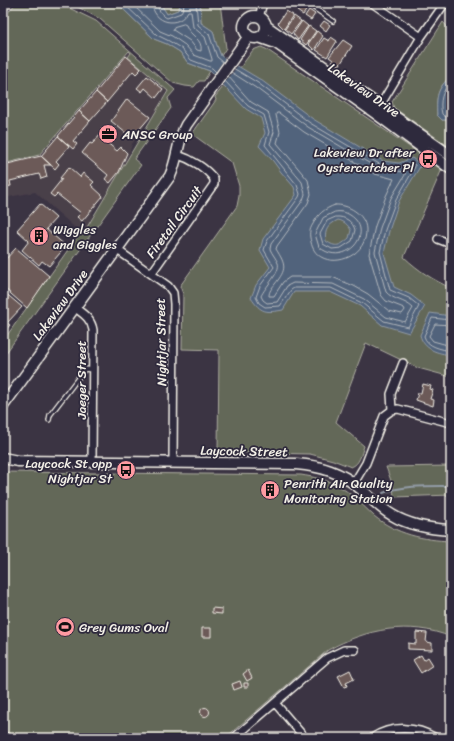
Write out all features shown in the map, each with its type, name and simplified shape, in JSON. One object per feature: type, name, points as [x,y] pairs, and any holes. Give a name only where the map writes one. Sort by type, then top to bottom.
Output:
[{"type":"street","points":[[259,17],[263,3]]},
{"type":"street","points":[[372,3],[421,37]]},
{"type":"street","points":[[377,110],[421,37],[445,3]]},
{"type":"street","points":[[253,17],[259,17],[266,26],[264,32],[254,37],[245,31],[246,22],[253,17]]},
{"type":"street","name":"Lakeview Drive","points":[[266,26],[377,110],[451,169]]},
{"type":"street","name":"Lakeview Drive","points":[[3,406],[170,176],[178,156],[179,142],[182,131],[236,55],[254,37],[276,44],[451,156]]},
{"type":"street","name":"Firetail Circuit","points":[[151,274],[214,184],[214,179],[211,175],[189,159],[178,156]]},
{"type":"street","points":[[438,239],[451,244]]},
{"type":"street","name":"Nightjar Street","points":[[116,249],[168,286],[173,293],[173,463]]},
{"type":"street","name":"Jaeger Street","points":[[74,307],[86,316],[92,323],[92,462]]},
{"type":"street","points":[[392,410],[391,394],[403,363]]},
{"type":"street","points":[[354,483],[366,464],[384,416],[392,410],[398,410],[451,423]]},
{"type":"street","name":"Laycock Street","points":[[3,458],[18,461],[296,464],[314,466],[335,473],[354,483],[380,507],[402,520],[426,528],[451,530]]},
{"type":"street","name":"Laycock Street","points":[[3,464],[18,461]]},
{"type":"street","points":[[234,738],[327,658],[344,650],[355,650]]},
{"type":"street","points":[[275,703],[305,738]]},
{"type":"street","points":[[372,738],[390,730],[406,728],[420,730],[436,738]]},
{"type":"lane","points":[[307,3],[333,21]]},
{"type":"lane","points":[[49,420],[50,415],[85,369],[93,370]]},
{"type":"shaded area","points":[[130,51],[170,85],[156,110],[132,144],[127,162],[119,176],[93,212],[91,221],[82,234],[35,192],[4,198],[3,165],[40,155]]},
{"type":"green space","points":[[16,3],[117,3],[154,39],[167,44],[180,52],[188,63],[210,71],[204,81],[199,81],[194,87],[173,83],[100,19],[76,6],[65,6],[96,21],[175,90],[168,98],[171,108],[134,159],[141,165],[3,357],[3,341],[80,233],[83,234],[168,91],[128,57],[131,53],[129,51],[39,155],[3,164],[3,18]]},
{"type":"green space","points":[[160,3],[181,3],[178,10],[167,14]]},
{"type":"green space","points":[[200,3],[220,3],[226,48],[221,56],[213,31],[201,23]]},
{"type":"green space","points":[[443,22],[451,31],[451,76],[446,80],[438,93],[437,115],[442,120],[451,120],[451,148],[394,108],[392,102]]},
{"type":"green space","points":[[261,47],[442,169],[404,257],[426,275],[451,288],[451,377],[418,368],[366,343],[336,422],[364,446],[358,461],[351,467],[333,460],[310,454],[218,452],[219,350],[182,349],[183,294],[180,286],[237,206],[239,196],[239,186],[232,163],[192,134],[216,100],[215,97],[223,87],[226,87],[253,50]]},
{"type":"green space","points":[[451,466],[451,495],[394,497],[393,486],[386,467]]},
{"type":"green space","points":[[3,472],[301,475],[328,481],[347,491],[382,522],[401,532],[430,539],[451,541],[451,637],[435,632],[404,628],[373,632],[342,643],[328,650],[225,738],[12,738],[3,732]]},
{"type":"water","points":[[117,3],[160,3],[167,14],[178,10],[181,3],[200,3],[201,23],[213,31],[221,56],[261,80],[313,119],[383,161],[399,163],[412,158],[421,165],[399,201],[389,231],[384,253],[394,287],[411,295],[425,306],[409,333],[382,325],[360,306],[330,292],[294,292],[283,310],[264,311],[258,307],[251,298],[256,285],[270,267],[260,250],[263,239],[296,195],[294,187],[259,146],[265,133],[261,118],[246,109],[210,71],[188,63],[180,52],[167,44],[154,39]],"holes":[[[338,220],[349,226],[351,230],[349,238],[343,243],[333,245],[326,241],[326,231],[332,224]]]},
{"type":"water","points":[[451,76],[451,120],[442,120],[437,115],[438,93]]},
{"type":"water","points":[[430,313],[451,316],[451,355],[432,350],[422,340],[420,335]]},
{"type":"pier","points":[[226,57],[239,64],[222,87],[212,76]]},
{"type":"building","points":[[292,3],[300,3],[296,9],[290,5]]},
{"type":"building","points":[[302,5],[307,9],[303,15],[297,11]]},
{"type":"building","points":[[309,10],[315,14],[311,20],[305,16]]},
{"type":"building","points":[[286,11],[293,15],[284,29],[278,23]]},
{"type":"building","points":[[294,16],[301,21],[291,34],[285,29]]},
{"type":"building","points":[[302,21],[308,26],[298,40],[293,34]]},
{"type":"building","points":[[324,21],[330,25],[326,31],[320,26]]},
{"type":"building","points":[[309,26],[316,31],[306,45],[300,40]]},
{"type":"building","points":[[317,31],[323,36],[314,50],[308,44]]},
{"type":"building","points":[[331,37],[337,41],[327,57],[316,50],[324,38],[329,41]]},
{"type":"building","points":[[343,40],[352,46],[339,66],[332,62],[333,60],[329,57]]},
{"type":"building","points":[[126,56],[141,69],[136,74],[133,71],[107,102],[96,92]]},
{"type":"building","points":[[147,76],[163,89],[156,98],[145,88],[142,92],[137,88]]},
{"type":"building","points":[[96,92],[107,102],[90,121],[79,111]]},
{"type":"building","points":[[127,99],[150,117],[132,138],[111,121]]},
{"type":"building","points":[[79,111],[90,121],[73,141],[77,144],[73,149],[58,136]]},
{"type":"building","points":[[103,132],[107,136],[104,140],[117,151],[121,147],[127,153],[119,172],[110,183],[105,179],[108,175],[82,153],[90,143],[92,144]]},
{"type":"building","points":[[58,136],[69,146],[56,161],[59,164],[55,169],[41,156]]},
{"type":"building","points":[[41,156],[51,165],[44,165],[47,177],[41,179],[39,174],[10,181],[11,186],[4,187],[3,165]]},
{"type":"building","points":[[69,167],[80,177],[83,173],[94,182],[91,185],[103,196],[82,221],[77,217],[81,213],[57,194],[54,197],[50,194]]},
{"type":"building","name":"Wiggles and Giggles","points":[[40,204],[56,218],[46,229],[66,246],[49,266],[42,261],[39,265],[22,250],[29,241],[17,230]]},
{"type":"building","points":[[16,248],[49,276],[27,308],[3,287],[3,262]]},
{"type":"building","points":[[3,291],[22,307],[7,323],[10,325],[3,333]]},
{"type":"building","points":[[423,384],[431,386],[430,389],[433,390],[430,399],[434,400],[433,406],[416,400],[418,393],[421,393]]},
{"type":"building","name":"Penrith Air Quality Monitoring Station","points":[[268,487],[273,488],[272,492],[267,491]]},
{"type":"building","points":[[212,608],[222,609],[222,614],[212,613]]},
{"type":"building","points":[[202,628],[211,628],[211,637],[202,637]]},
{"type":"building","points":[[416,632],[427,633],[426,642],[432,643],[432,650],[408,649],[408,643],[416,644]]},
{"type":"building","points":[[421,655],[424,660],[428,657],[433,665],[421,673],[413,660]]},
{"type":"building","points":[[248,670],[252,678],[247,681],[243,674]]},
{"type":"building","points":[[350,670],[354,679],[346,683],[347,686],[344,687],[338,676]]},
{"type":"building","points":[[240,681],[242,687],[234,690],[232,684]]},
{"type":"building","points":[[244,683],[248,683],[248,687],[244,687]]},
{"type":"building","points":[[205,707],[210,712],[205,717],[200,712]]},
{"type":"waterway","points":[[383,493],[408,487],[451,486]]},
{"type":"place","name":"ANSC Group","points":[[108,134]]},
{"type":"place","name":"Lakeview Dr after Oystercatcher Pl","points":[[428,159]]},
{"type":"place","name":"Wiggles and Giggles","points":[[39,236]]},
{"type":"place","name":"Laycock St opp Nightjar St","points":[[126,470]]},
{"type":"place","name":"Penrith Air Quality Monitoring Station","points":[[270,490]]},
{"type":"place","name":"Grey Gums Oval","points":[[65,627]]}]
